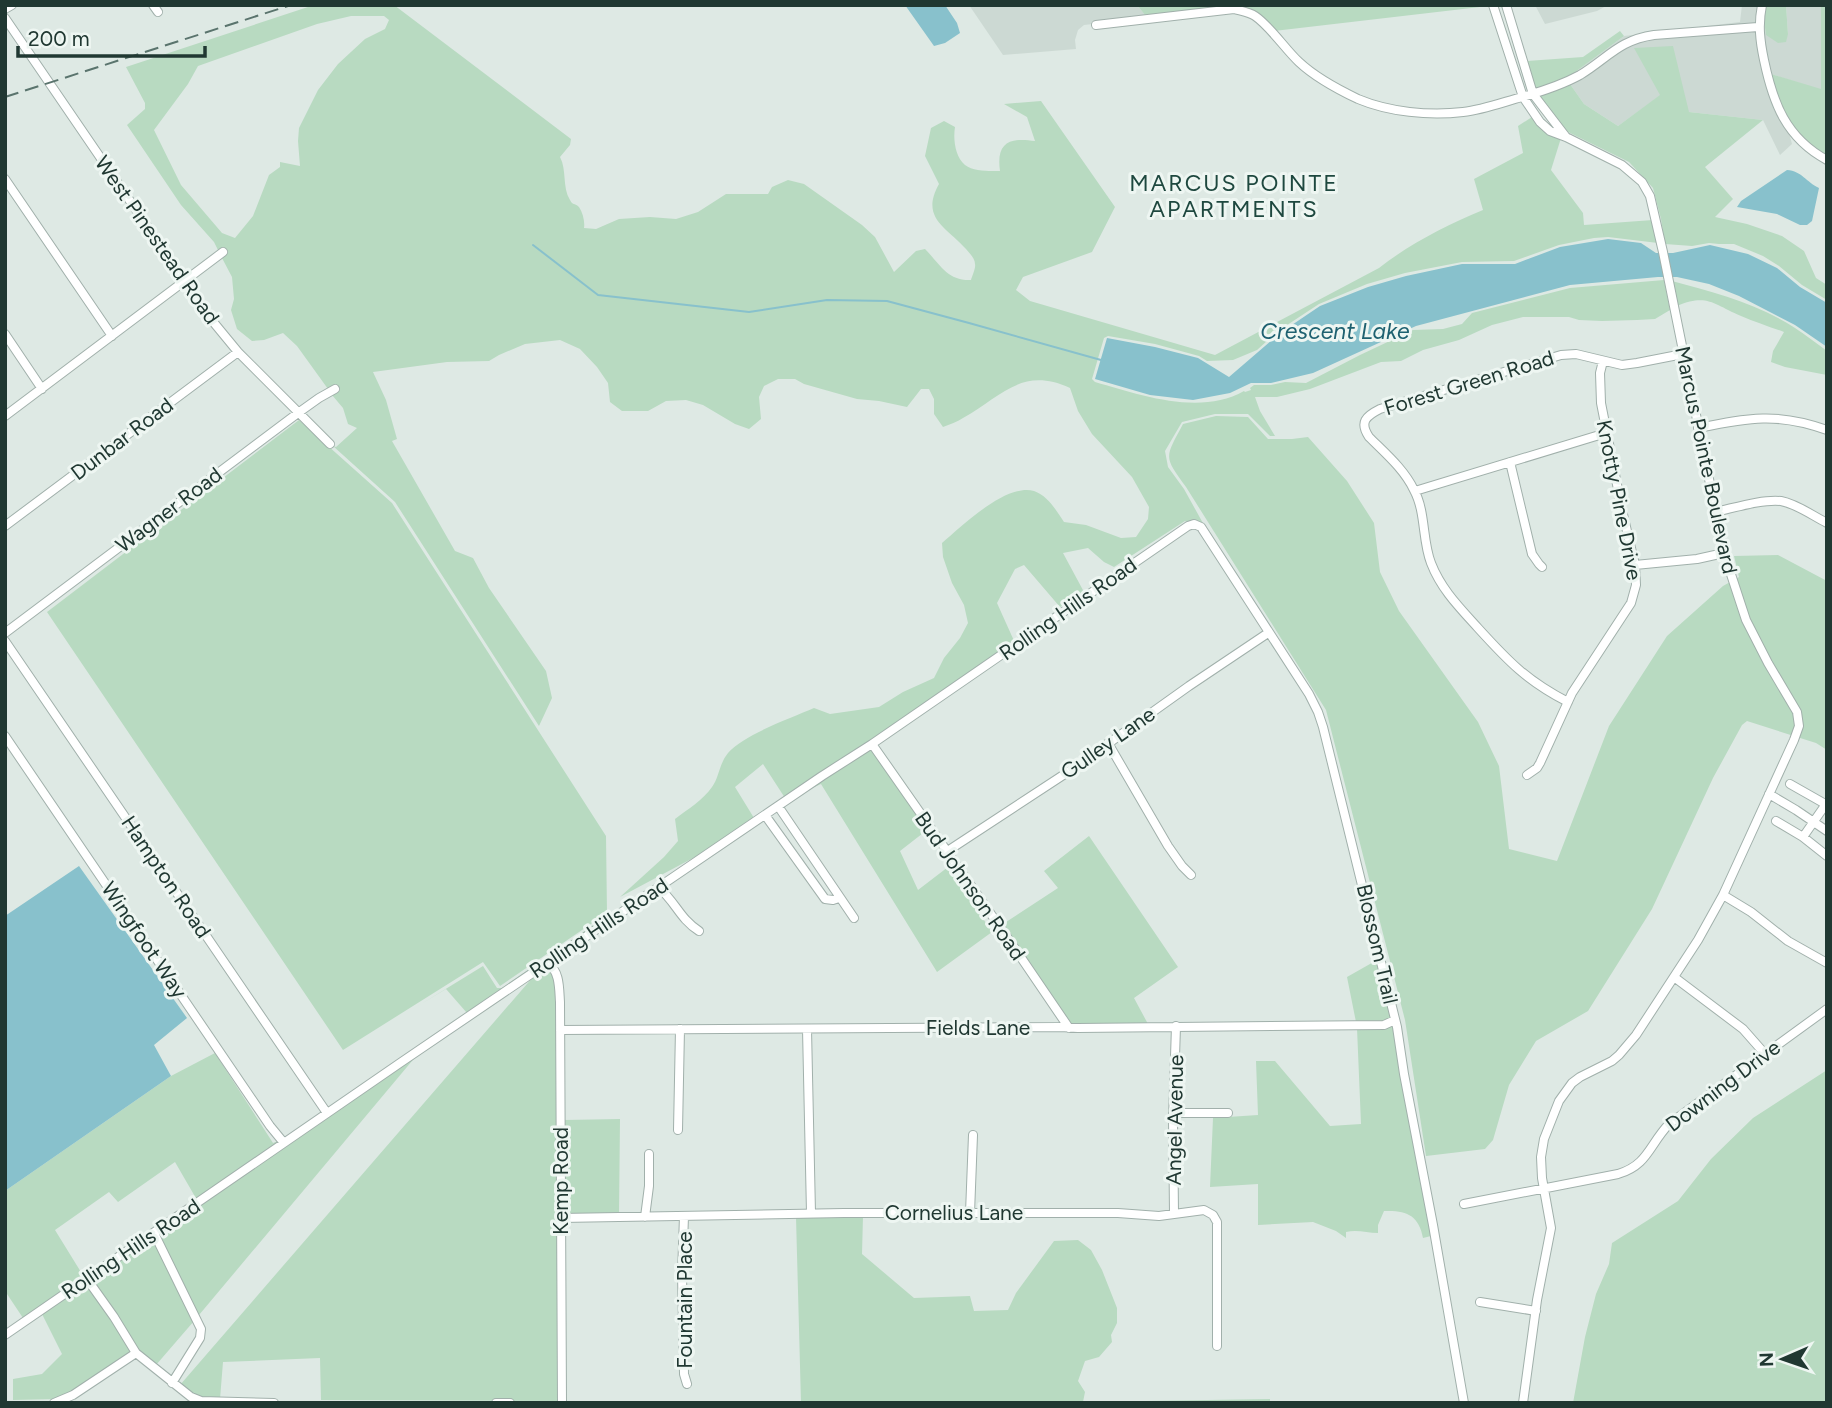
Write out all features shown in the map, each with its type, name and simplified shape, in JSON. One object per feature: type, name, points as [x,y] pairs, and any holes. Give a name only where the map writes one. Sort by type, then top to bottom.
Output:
[{"type":"street","points":[[5,9],[12,5]]},
{"type":"street","name":"Marcus Pointe Boulevard","points":[[1493,5],[1523,97],[1545,128],[1622,165],[1642,182],[1652,202],[1724,553],[1746,620],[1768,663],[1794,704],[1798,719],[1797,734],[1723,895],[1698,940],[1628,1046],[1612,1061],[1580,1077],[1562,1096],[1542,1147],[1541,1165],[1551,1228],[1523,1403]]},
{"type":"street","name":"Marcus Pointe Boulevard","points":[[1506,5],[1534,94],[1566,137]]},
{"type":"street","points":[[1762,5],[1758,27],[1767,73],[1778,108],[1795,135],[1827,160]]},
{"type":"street","points":[[1096,25],[1234,9],[1253,15],[1310,72],[1339,90],[1360,100],[1399,110],[1439,113],[1483,108],[1534,94],[1572,79],[1619,46],[1640,38],[1758,27]]},
{"type":"street","name":"West Pinestead Road","points":[[5,18],[210,318],[238,352],[330,444]]},
{"type":"street","points":[[5,179],[112,336]]},
{"type":"street","points":[[5,416],[223,252]]},
{"type":"street","points":[[5,334],[42,388]]},
{"type":"street","name":"Dunbar Road","points":[[5,526],[238,352]]},
{"type":"street","name":"Forest Green Road","points":[[1568,702],[1539,686],[1508,661],[1443,587],[1430,561],[1415,491],[1400,469],[1366,432],[1364,422],[1369,414],[1380,409],[1562,355],[1576,354],[1629,364],[1683,354]]},
{"type":"street","name":"Knotty Pine Drive","points":[[1527,775],[1537,768],[1568,702],[1632,603],[1636,585],[1635,565],[1606,433],[1600,387],[1600,373],[1604,361]]},
{"type":"street","name":"Wagner Road","points":[[5,633],[298,413],[335,389]]},
{"type":"street","points":[[1698,428],[1729,422],[1783,418],[1806,422],[1827,430]]},
{"type":"street","points":[[1415,491],[1606,433]]},
{"type":"street","points":[[1510,462],[1532,554],[1542,567]]},
{"type":"street","points":[[1715,512],[1781,501],[1827,523]]},
{"type":"street","name":"Blossom Trail","points":[[1194,524],[1201,527],[1320,715],[1395,1020],[1464,1403]]},
{"type":"street","name":"Rolling Hills Road","points":[[5,1335],[658,887],[1194,524]]},
{"type":"street","points":[[1635,565],[1697,559],[1724,553]]},
{"type":"street","name":"Gulley Lane","points":[[946,852],[1268,633]]},
{"type":"street","name":"Hampton Road","points":[[5,641],[327,1113]]},
{"type":"street","name":"Wingfoot Way","points":[[5,736],[284,1143]]},
{"type":"street","points":[[1108,743],[1168,846],[1191,875]]},
{"type":"street","name":"Bud Johnson Road","points":[[872,744],[1069,1028]]},
{"type":"street","points":[[1790,784],[1826,805],[1803,837]]},
{"type":"street","points":[[1769,794],[1827,831]]},
{"type":"street","points":[[778,806],[854,918]]},
{"type":"street","points":[[765,815],[825,900],[839,898]]},
{"type":"street","points":[[1776,821],[1827,856]]},
{"type":"street","points":[[658,887],[668,895],[687,923],[699,931]]},
{"type":"street","points":[[1723,895],[1751,912],[1788,941],[1827,963]]},
{"type":"street","name":"Kemp Road","points":[[548,963],[558,979],[560,1030],[562,1403]]},
{"type":"street","points":[[1674,977],[1742,1029],[1765,1054]]},
{"type":"street","name":"Downing Drive","points":[[1464,1204],[1618,1174],[1636,1167],[1669,1124],[1827,1009]]},
{"type":"street","name":"Fields Lane","points":[[560,1030],[1384,1025],[1395,1020]]},
{"type":"street","name":"Angel Avenue","points":[[1174,1214],[1173,1113],[1177,1026]]},
{"type":"street","points":[[678,1130],[680,1029]]},
{"type":"street","points":[[807,1029],[811,1213]]},
{"type":"street","points":[[1173,1113],[1228,1113]]},
{"type":"street","points":[[970,1213],[974,1135]]},
{"type":"street","points":[[645,1217],[649,1154]]},
{"type":"street","name":"Cornelius Lane","points":[[561,1218],[811,1213],[1118,1213],[1159,1216],[1204,1210],[1216,1219],[1217,1346]]},
{"type":"street","name":"Fountain Place","points":[[684,1216],[681,1310],[684,1374],[687,1384]]},
{"type":"street","points":[[154,1233],[201,1329],[200,1338],[172,1383]]},
{"type":"street","points":[[87,1279],[136,1353],[191,1397],[201,1401],[274,1403]]},
{"type":"street","points":[[1480,1302],[1536,1311]]},
{"type":"street","points":[[54,1403],[73,1395],[136,1353]]},
{"type":"street","points":[[496,1403],[510,1403]]},
{"type":"shaded area","points":[[969,5],[1137,5],[1145,15],[1084,25],[1078,30],[1076,49],[1003,55]]},
{"type":"shaded area","points":[[1535,5],[1608,5],[1597,11],[1545,24]]},
{"type":"shaded area","points":[[1742,5],[1758,5],[1755,24],[1638,35],[1617,44],[1590,65],[1567,78],[1624,36],[1740,22]]},
{"type":"shaded area","points":[[1786,5],[1821,5],[1821,90],[1771,74],[1763,35],[1764,10],[1766,34],[1788,34]]},
{"type":"shaded area","points":[[1755,30],[1774,110],[1789,133],[1792,144],[1780,155],[1763,120],[1689,112],[1661,95],[1618,126],[1584,104],[1570,84],[1634,43],[1655,38]]},
{"type":"green space","points":[[314,5],[394,5],[571,139],[570,145],[560,157],[568,195],[572,203],[580,209],[584,228],[596,229],[619,219],[676,219],[698,212],[726,194],[768,194],[772,187],[788,180],[804,184],[862,225],[875,237],[894,272],[916,251],[925,249],[950,275],[963,280],[971,280],[975,262],[934,214],[932,205],[939,184],[925,156],[931,128],[944,121],[955,127],[956,148],[965,165],[977,170],[1000,171],[1000,154],[1006,144],[1018,140],[1035,141],[1027,117],[1004,104],[1041,101],[1115,207],[1092,252],[1023,277],[1016,290],[1030,301],[1215,355],[1379,268],[1430,235],[1483,210],[1474,179],[1523,153],[1518,126],[1532,117],[1543,130],[1561,138],[1551,170],[1583,213],[1584,225],[1653,220],[1658,243],[1594,238],[1559,245],[1514,261],[1462,262],[1405,273],[1367,284],[1319,304],[1278,331],[1257,350],[1233,360],[1207,361],[1199,356],[1155,344],[1108,336],[1104,338],[1092,379],[1170,401],[1208,402],[1251,390],[1254,385],[1306,383],[1413,330],[1443,329],[1462,324],[1472,313],[1570,288],[1664,280],[1670,310],[1655,319],[1637,320],[1523,317],[1492,325],[1459,340],[1423,350],[1401,361],[1381,362],[1310,389],[1277,397],[1255,397],[1275,436],[1270,436],[1248,414],[1215,414],[1182,422],[1165,451],[1168,467],[1204,525],[1197,520],[1185,521],[1114,567],[1088,548],[1063,553],[1084,592],[1060,607],[1024,565],[1015,569],[997,603],[1015,643],[785,798],[763,764],[735,787],[754,818],[708,850],[620,897],[678,841],[675,819],[708,792],[725,757],[735,746],[768,727],[814,708],[830,714],[879,707],[934,678],[968,623],[964,605],[952,583],[943,557],[942,543],[973,517],[1011,493],[1034,491],[1048,500],[1064,522],[1086,525],[1121,538],[1136,537],[1148,519],[1149,507],[1132,477],[1092,434],[1078,411],[1070,388],[1039,380],[1013,386],[961,419],[943,427],[934,414],[934,399],[929,389],[921,389],[907,407],[857,399],[795,379],[778,379],[764,386],[759,397],[761,419],[749,429],[703,405],[686,400],[666,401],[648,411],[622,411],[610,402],[608,383],[597,367],[580,349],[560,340],[525,344],[489,361],[447,362],[373,372],[386,400],[397,439],[392,441],[455,551],[473,558],[489,588],[546,671],[552,698],[539,726],[395,502],[333,446],[336,447],[357,428],[348,424],[343,408],[332,395],[340,390],[337,385],[328,389],[297,346],[283,333],[252,341],[237,329],[231,310],[234,299],[232,277],[222,258],[228,252],[224,248],[219,252],[214,242],[181,205],[127,125],[145,109],[145,103],[126,67]],"holes":[[[351,16],[384,16],[389,20],[385,29],[365,39],[338,64],[318,90],[299,128],[300,166],[280,162],[280,167],[269,175],[253,216],[235,238],[222,233],[181,185],[154,130],[198,66],[317,24]]]},
{"type":"green space","points":[[1137,5],[1480,7],[1274,31],[1246,9],[1145,15]]},
{"type":"green space","points":[[1765,5],[1786,5],[1786,42],[1778,43],[1766,35]]},
{"type":"green space","points":[[1821,5],[1827,5],[1827,156],[1805,140],[1790,121],[1771,74],[1821,89]]},
{"type":"green space","points":[[1620,31],[1624,36],[1567,78],[1536,90],[1527,61],[1583,57]]},
{"type":"green space","points":[[1673,46],[1689,112],[1763,120],[1705,167],[1733,199],[1715,217],[1782,236],[1804,251],[1816,278],[1827,285],[1827,300],[1763,256],[1734,244],[1665,244],[1653,188],[1629,162],[1566,131],[1539,95],[1570,84],[1584,104],[1618,126],[1660,95],[1634,48]]},
{"type":"green space","points":[[1672,281],[1751,305],[1795,328],[1827,351],[1827,375],[1771,362],[1773,351],[1784,332],[1710,302],[1696,301],[1677,306]]},
{"type":"green space","points":[[1216,416],[1248,417],[1268,439],[1308,437],[1347,481],[1374,523],[1380,572],[1399,611],[1478,722],[1499,766],[1509,849],[1557,861],[1609,726],[1667,636],[1723,586],[1739,577],[1734,556],[1778,555],[1827,581],[1827,750],[1816,743],[1747,721],[1742,725],[1713,778],[1652,909],[1588,1011],[1536,1041],[1509,1085],[1493,1140],[1485,1149],[1426,1156],[1405,1020],[1326,710],[1170,462],[1170,451],[1183,424]]},
{"type":"green space","points":[[299,420],[392,503],[606,836],[607,913],[500,986],[483,962],[343,1050],[47,612]]},
{"type":"green space","points":[[871,749],[927,830],[900,851],[918,890],[948,867],[992,932],[937,972],[821,784],[806,791]]},
{"type":"green space","points":[[1089,836],[1178,967],[1134,998],[1148,1024],[1071,1025],[1003,924],[1058,888],[1044,871]]},
{"type":"green space","points":[[602,919],[600,923],[467,1013],[446,989],[418,1006],[483,966],[497,988],[502,988]]},
{"type":"green space","points":[[1377,960],[1391,1019],[1384,1022],[1356,1022],[1347,977]]},
{"type":"green space","points":[[548,967],[554,979],[556,1002],[559,1401],[321,1400],[320,1358],[223,1362],[220,1399],[197,1397],[180,1385],[533,977]]},
{"type":"green space","points":[[1393,1026],[1431,1236],[1423,1238],[1415,1219],[1405,1213],[1392,1211],[1384,1211],[1378,1225],[1378,1233],[1350,1231],[1346,1232],[1346,1238],[1313,1222],[1258,1225],[1258,1184],[1210,1187],[1213,1118],[1258,1115],[1256,1061],[1275,1061],[1330,1126],[1361,1124],[1357,1028]]},
{"type":"green space","points":[[215,1053],[273,1143],[279,1142],[197,1200],[175,1162],[118,1202],[109,1192],[55,1230],[84,1277],[23,1318],[5,1291],[5,1191],[171,1076]]},
{"type":"green space","points":[[417,1055],[199,1315],[158,1234]]},
{"type":"green space","points":[[1827,1070],[1827,1403],[1573,1403],[1585,1337],[1596,1294],[1609,1264],[1612,1243],[1678,1201],[1711,1159],[1753,1118]]},
{"type":"green space","points":[[620,1119],[619,1214],[564,1215],[564,1120]]},
{"type":"green space","points":[[863,1216],[862,1254],[914,1298],[970,1296],[974,1311],[1008,1310],[1016,1293],[1054,1241],[1078,1240],[1091,1250],[1117,1308],[1117,1323],[1111,1335],[1112,1342],[1099,1357],[1085,1361],[1078,1381],[1085,1392],[1083,1402],[1270,1399],[1270,1403],[801,1403],[796,1217]]},
{"type":"green space","points":[[152,1238],[194,1321],[156,1365],[139,1351],[92,1280]]},
{"type":"green space","points":[[86,1283],[131,1352],[58,1399],[13,1400],[13,1379],[42,1374],[62,1354],[42,1314]]},
{"type":"water","points":[[905,5],[945,5],[960,33],[945,43],[934,46]]},
{"type":"water","points":[[1787,170],[1796,172],[1819,188],[1812,221],[1807,225],[1800,225],[1777,214],[1737,207],[1741,201]]},
{"type":"water","name":"Crescent Lake","points":[[1608,239],[1641,243],[1656,253],[1673,253],[1710,245],[1748,254],[1777,268],[1800,287],[1827,303],[1827,347],[1795,325],[1739,296],[1709,284],[1677,277],[1658,277],[1570,285],[1416,326],[1313,373],[1271,383],[1251,383],[1230,393],[1193,400],[1150,395],[1095,379],[1107,338],[1198,358],[1229,377],[1280,333],[1320,306],[1368,287],[1462,264],[1515,264],[1560,247]]},
{"type":"water","points":[[79,866],[187,1018],[154,1045],[171,1076],[5,1191],[5,916]]},
{"type":"waterway","points":[[533,245],[598,295],[749,312],[827,300],[887,301],[1101,360]]},
{"type":"railway","points":[[5,97],[291,5]]},
{"type":"district","name":"MARCUS POINTE APARTMENTS","points":[[1234,196]]}]
